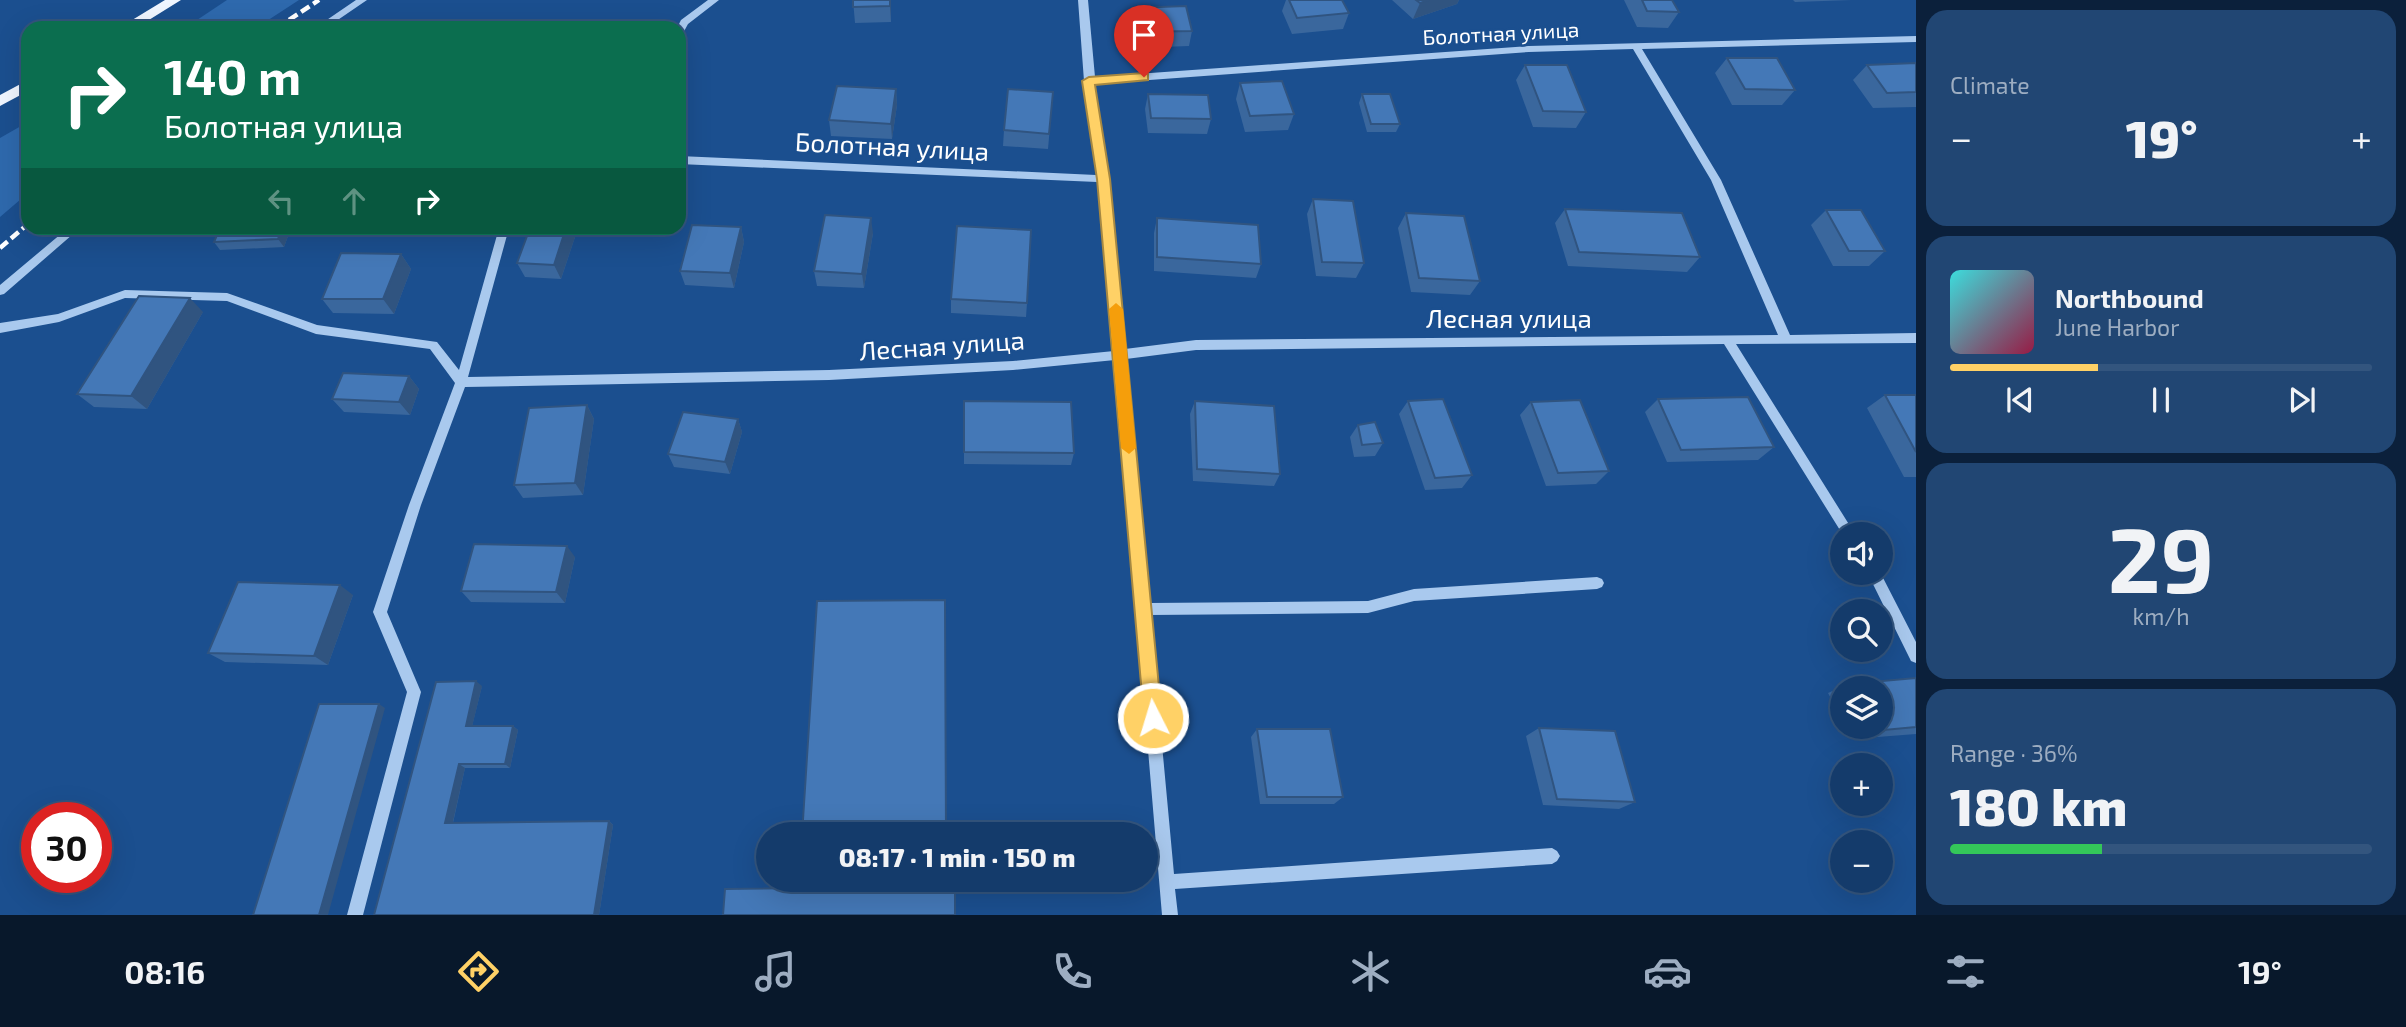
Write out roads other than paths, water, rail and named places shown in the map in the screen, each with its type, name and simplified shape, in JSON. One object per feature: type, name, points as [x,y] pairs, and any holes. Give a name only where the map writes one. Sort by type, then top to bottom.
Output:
[{"type":"main road","points":[[138,21],[175,0]]},
{"type":"main road","points":[[0,101],[21,89]]},
{"type":"street","points":[[330,21],[362,0]]},
{"type":"street","points":[[685,21],[714,0]]},
{"type":"street","points":[[1083,0],[1089,81],[1103,179],[1120,356],[1170,915]]},
{"type":"street","name":"Болотная улица","points":[[1089,81],[1529,49],[1916,39]]},
{"type":"street","points":[[1637,48],[1716,180],[1786,339]]},
{"type":"street","name":"Болотная улица","points":[[686,160],[1103,179]]},
{"type":"street","points":[[0,292],[67,235]]},
{"type":"street","points":[[355,915],[415,692],[380,612],[415,505],[461,382],[502,235]]},
{"type":"street","points":[[0,328],[59,318],[125,294],[227,297],[316,329],[433,345],[461,382]]},
{"type":"street","name":"Лесная улица","points":[[461,382],[901,373],[1120,356],[1196,345],[1916,338]]},
{"type":"street","points":[[1728,341],[1841,522]]},
{"type":"street","points":[[1143,609],[1368,607],[1415,595],[1597,583]]},
{"type":"street","points":[[1880,585],[1916,656]]},
{"type":"street","points":[[1167,882],[1552,856]]},
{"type":"railway","points":[[288,21],[319,0]]},
{"type":"railway","points":[[0,248],[21,230]]}]
